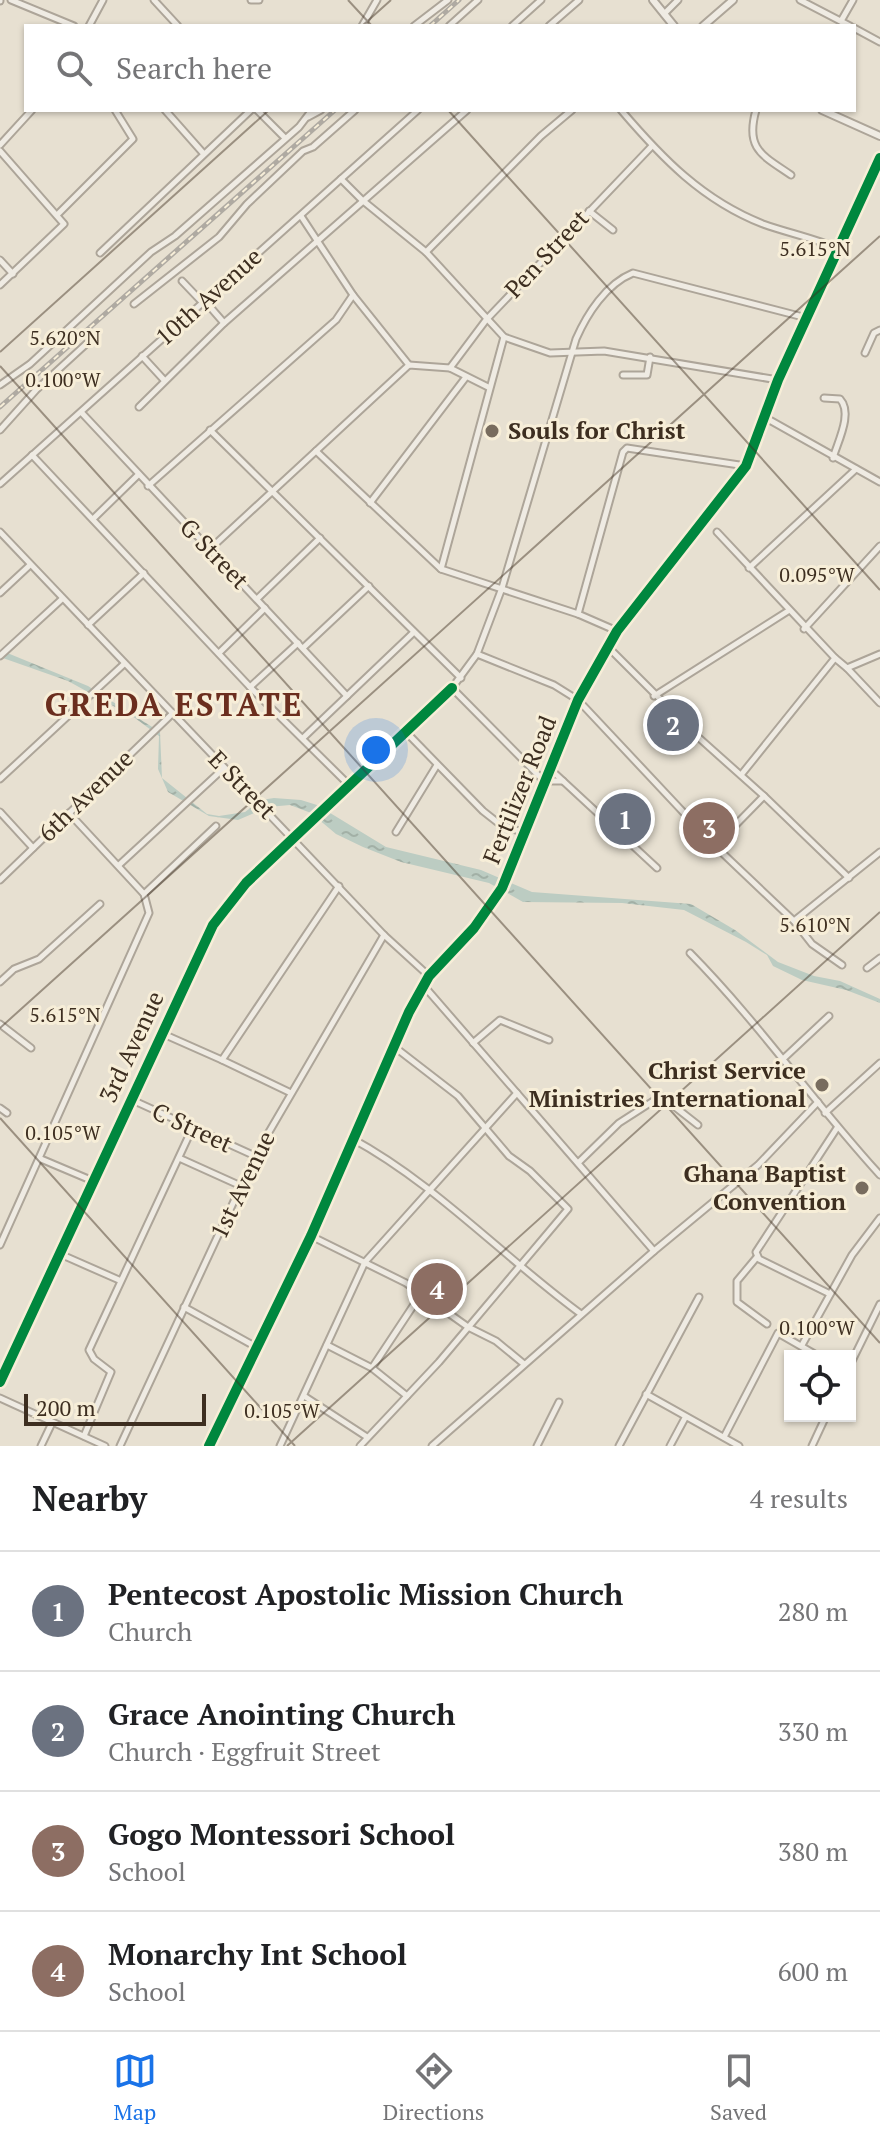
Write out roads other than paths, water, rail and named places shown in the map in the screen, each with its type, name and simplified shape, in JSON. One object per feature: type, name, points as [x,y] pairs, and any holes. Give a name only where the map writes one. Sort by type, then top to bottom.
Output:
[{"type":"street","points":[[11,0],[69,24]]},
{"type":"street","points":[[90,24],[103,0]]},
{"type":"street","points":[[154,0],[176,24]]},
{"type":"street","points":[[251,0],[259,0]]},
{"type":"street","points":[[363,24],[377,0]]},
{"type":"street","points":[[417,24],[448,0]]},
{"type":"street","points":[[451,24],[478,0]]},
{"type":"street","points":[[514,24],[541,0]]},
{"type":"street","points":[[551,24],[579,0]]},
{"type":"street","points":[[653,0],[672,24]]},
{"type":"street","points":[[664,14],[678,0]]},
{"type":"street","points":[[705,24],[733,0]]},
{"type":"street","points":[[800,0],[846,24]]},
{"type":"street","points":[[841,21],[853,0]]},
{"type":"street","points":[[856,29],[880,42]]},
{"type":"street","points":[[0,145],[30,112]]},
{"type":"street","points":[[57,215],[133,139],[116,112]]},
{"type":"street","points":[[167,112],[203,153]]},
{"type":"street","points":[[100,253],[249,112]]},
{"type":"street","points":[[259,112],[284,137]]},
{"type":"street","points":[[0,385],[30,364],[99,298],[151,252],[175,236],[311,112]]},
{"type":"street","points":[[307,117],[317,112]]},
{"type":"street","points":[[134,304],[219,237],[247,204],[303,151],[313,147],[353,112]]},
{"type":"street","name":"10th Avenue","points":[[0,484],[416,112]]},
{"type":"street","points":[[139,407],[224,323],[465,112]]},
{"type":"street","points":[[426,252],[541,136],[570,112]]},
{"type":"street","points":[[623,112],[651,147],[703,192],[764,224],[804,234],[839,249]]},
{"type":"street","points":[[755,112],[751,128],[752,140],[763,156],[791,175]]},
{"type":"street","points":[[826,112],[880,136]]},
{"type":"street","name":"Pen Street","points":[[450,368],[486,320],[651,147]]},
{"type":"street","points":[[0,152],[63,221],[63,229],[0,285]]},
{"type":"street","name":"Fertilizer Road","points":[[209,1446],[311,1236],[392,1045],[429,976],[474,928],[502,888],[578,700],[617,631],[746,466],[778,380],[880,158]]},
{"type":"street","points":[[341,179],[426,252],[504,337],[550,353],[604,351],[778,380]]},
{"type":"street","points":[[589,210],[613,230]]},
{"type":"street","points":[[301,216],[353,295],[409,365]]},
{"type":"street","points":[[0,260],[13,274]]},
{"type":"street","name":"3rd Avenue","points":[[0,1382],[130,1099],[218,917],[246,883],[452,688],[477,654],[502,588],[585,318],[606,293],[633,273],[807,318]]},
{"type":"street","points":[[182,281],[224,323]]},
{"type":"street","points":[[148,486],[336,320],[353,295]]},
{"type":"street","points":[[865,353],[874,333],[880,330]]},
{"type":"street","points":[[0,430],[36,390],[96,335]]},
{"type":"street","points":[[441,569],[504,337]]},
{"type":"street","points":[[142,356],[164,380]]},
{"type":"street","points":[[623,375],[647,375],[650,357]]},
{"type":"street","points":[[210,550],[409,365],[450,368],[488,387]]},
{"type":"street","points":[[370,503],[466,377]]},
{"type":"street","points":[[824,398],[840,399],[845,405],[846,417],[833,458]]},
{"type":"street","name":"G Street","points":[[81,412],[347,696]]},
{"type":"street","points":[[766,418],[880,482]]},
{"type":"street","points":[[210,430],[275,490],[461,678]]},
{"type":"street","points":[[578,614],[623,452],[627,448],[746,466]]},
{"type":"street","points":[[316,451],[441,569],[578,614],[617,631]]},
{"type":"street","points":[[32,455],[250,687],[349,785]]},
{"type":"street","points":[[749,568],[856,469]]},
{"type":"street","points":[[93,519],[138,475]]},
{"type":"street","name":"E Street","points":[[0,532],[384,935],[429,976]]},
{"type":"street","points":[[717,532],[804,629],[880,703]]},
{"type":"street","points":[[257,599],[320,538]]},
{"type":"street","points":[[804,629],[880,546]]},
{"type":"street","points":[[0,593],[30,565]]},
{"type":"street","points":[[88,625],[144,573]]},
{"type":"street","points":[[250,687],[369,586]]},
{"type":"street","points":[[2,654],[62,599]]},
{"type":"street","points":[[219,653],[265,608]]},
{"type":"street","points":[[654,696],[788,611]]},
{"type":"street","points":[[303,738],[414,632]]},
{"type":"street","points":[[608,647],[654,696],[849,878]]},
{"type":"street","points":[[477,654],[554,685],[578,700],[715,846],[794,921],[812,944],[842,965]]},
{"type":"street","points":[[847,668],[880,654]]},
{"type":"street","points":[[741,775],[835,658]]},
{"type":"street","points":[[0,779],[124,664]]},
{"type":"street","points":[[452,688],[544,781],[563,781]]},
{"type":"street","name":"6th Avenue","points":[[0,880],[173,713]]},
{"type":"street","points":[[406,732],[497,822],[523,833]]},
{"type":"street","points":[[396,832],[437,765]]},
{"type":"street","points":[[119,865],[224,768]]},
{"type":"street","points":[[549,768],[657,868]]},
{"type":"street","points":[[715,846],[764,796]]},
{"type":"street","points":[[0,812],[33,848]]},
{"type":"street","points":[[0,1245],[147,924],[149,913],[144,894],[69,813]]},
{"type":"street","points":[[144,894],[216,826]]},
{"type":"street","points":[[794,921],[880,852]]},
{"type":"street","points":[[222,1060],[339,886]]},
{"type":"street","points":[[0,982],[14,969],[39,959],[100,904]]},
{"type":"street","name":"1st Avenue","points":[[120,1446],[255,1156],[384,935]]},
{"type":"street","points":[[690,953],[736,1000],[837,1128],[880,1175]]},
{"type":"street","points":[[867,968],[880,958]]},
{"type":"street","points":[[423,986],[654,1251]]},
{"type":"street","points":[[783,1059],[829,1016]]},
{"type":"street","points":[[473,1043],[500,1020],[549,1040]]},
{"type":"street","points":[[0,1024],[31,1048]]},
{"type":"street","points":[[161,1033],[291,1093]]},
{"type":"street","points":[[360,1446],[468,1327],[567,1207],[485,1129],[458,1096],[392,1045]]},
{"type":"street","points":[[825,1113],[880,1063]]},
{"type":"street","points":[[280,1446],[365,1262],[517,1093]]},
{"type":"street","points":[[578,1163],[619,1123],[661,1096],[698,1125]]},
{"type":"street","name":"C Street","points":[[130,1099],[255,1156]]},
{"type":"street","points":[[432,1446],[654,1251],[758,1165],[818,1102]]},
{"type":"street","points":[[0,1108],[7,1113]]},
{"type":"street","points":[[767,1324],[737,1302],[737,1281],[757,1257],[756,1252],[764,1239],[837,1128]]},
{"type":"street","points":[[84,1436],[111,1372],[94,1359],[89,1350],[192,1129]]},
{"type":"street","points":[[351,1138],[431,1191],[517,1266],[581,1314]]},
{"type":"street","points":[[179,1158],[241,1186]]},
{"type":"street","points":[[41,1159],[93,1181]]},
{"type":"street","points":[[802,1345],[852,1255],[880,1218]]},
{"type":"street","points":[[311,1236],[421,1294],[468,1327],[496,1341],[524,1364]]},
{"type":"street","points":[[60,1254],[119,1280]]},
{"type":"street","points":[[757,1257],[830,1294]]},
{"type":"street","points":[[372,1368],[421,1294]]},
{"type":"street","points":[[619,1446],[699,1297]]},
{"type":"street","points":[[856,1353],[880,1304]]},
{"type":"street","points":[[184,1307],[258,1348]]},
{"type":"street","points":[[724,1437],[775,1336],[780,1334],[809,1350]]},
{"type":"street","points":[[327,1345],[372,1368],[407,1396]]},
{"type":"street","points":[[646,1394],[739,1446]]},
{"type":"street","points":[[304,1396],[367,1437]]},
{"type":"street","points":[[0,1398],[105,1446]]},
{"type":"street","points":[[537,1446],[559,1402]]},
{"type":"street","points":[[670,1446],[685,1418]]},
{"type":"street","points":[[812,1446],[823,1422]]},
{"type":"street","points":[[41,1446],[52,1423]]},
{"type":"water","points":[[0,650],[88,686],[160,732],[162,778],[207,814],[219,816],[245,812],[261,800],[274,798],[301,800],[317,805],[386,847],[481,870],[532,892],[691,904],[735,930],[778,962],[814,976],[840,981],[880,999],[880,1003],[846,990],[802,980],[773,966],[767,955],[746,942],[684,910],[622,903],[523,902],[489,883],[401,862],[363,847],[336,834],[311,813],[290,805],[268,807],[238,820],[209,816],[168,792],[158,769],[159,736],[135,718],[68,681],[0,657]]},
{"type":"railway","points":[[432,24],[459,0]]},
{"type":"railway","points":[[0,407],[333,112]]},
{"type":"place","name":"Souls for Christ","points":[[492,431]]},
{"type":"place","name":"Grace Anointing Church","points":[[673,725]]},
{"type":"place","name":"Pentecost Apostolic Mission Church","points":[[625,819]]},
{"type":"place","name":"Gogo Montessori School","points":[[709,828]]},
{"type":"place","name":"Christ Service Ministries International","points":[[822,1085]]},
{"type":"place","name":"Ghana Baptist Convention","points":[[862,1188]]},
{"type":"place","name":"Monarchy Int School","points":[[437,1289]]},
{"type":"district","name":"GREDA ESTATE","points":[[174,705]]}]
